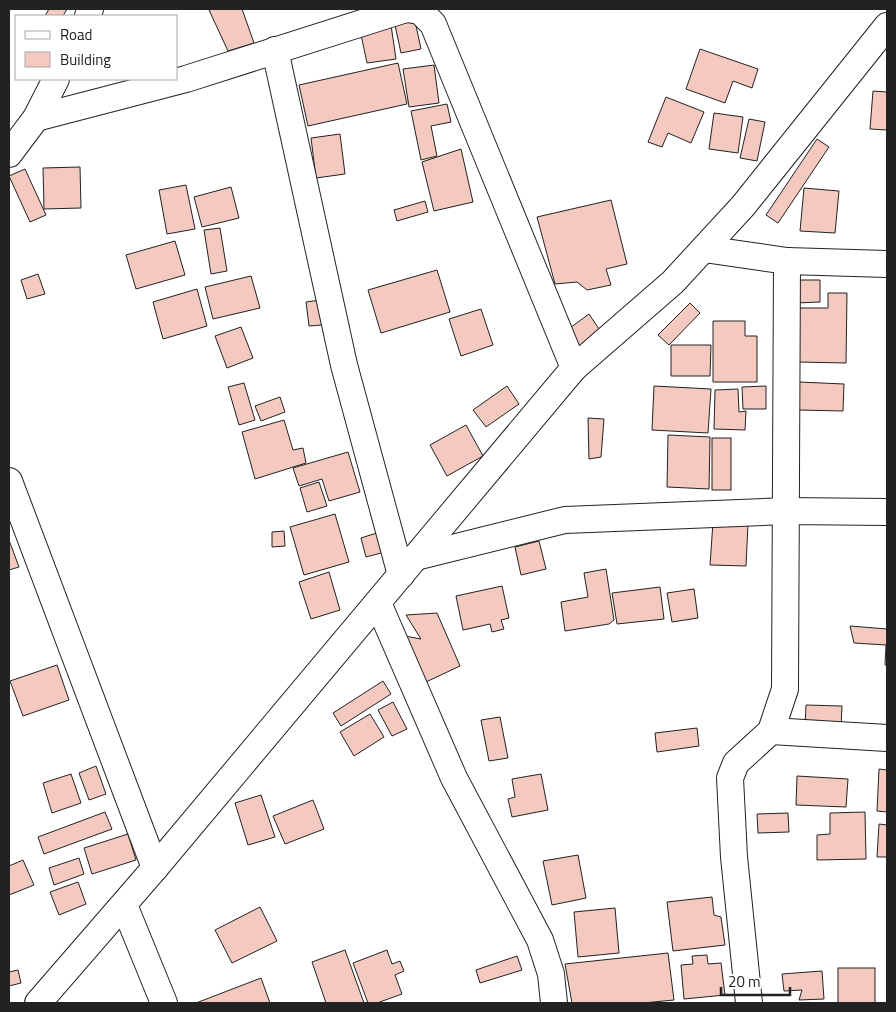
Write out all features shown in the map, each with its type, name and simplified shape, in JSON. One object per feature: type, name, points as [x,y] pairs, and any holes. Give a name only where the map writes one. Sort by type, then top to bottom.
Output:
[{"type":"street","points":[[36,118],[186,79],[407,9],[420,11],[434,24],[574,368]]},
{"type":"street","points":[[38,1003],[155,868],[574,368],[673,282],[704,249],[742,206],[887,26]]},
{"type":"street","points":[[275,50],[344,365],[409,566]]},
{"type":"street","points":[[9,154],[36,118],[55,80]]},
{"type":"street","points":[[704,249],[786,261],[887,264]]},
{"type":"street","points":[[748,1003],[734,857],[730,778],[736,763],[771,731],[785,689],[786,261]]},
{"type":"street","points":[[9,480],[155,868]]},
{"type":"street","points":[[409,566],[565,520],[786,510],[887,512]]},
{"type":"street","points":[[378,603],[454,778],[540,940],[551,974],[554,1003]]},
{"type":"street","points":[[771,731],[887,738]]},
{"type":"street","points":[[124,904],[164,1003]]},
{"type":"building","points":[[49,9],[67,9],[64,15],[46,15]]},
{"type":"building","points":[[242,9],[254,43],[228,51],[209,10]]},
{"type":"building","points":[[415,21],[421,49],[401,53],[395,25]]},
{"type":"building","points":[[391,25],[396,59],[367,63],[360,30]]},
{"type":"building","points":[[700,49],[758,69],[752,88],[733,81],[725,103],[686,89]]},
{"type":"building","points":[[398,63],[407,104],[308,126],[299,85]]},
{"type":"building","points":[[434,65],[439,103],[409,107],[403,69]]},
{"type":"building","points":[[873,91],[887,92],[887,130],[870,129]]},
{"type":"building","points":[[666,97],[704,112],[691,143],[668,133],[662,147],[648,142]]},
{"type":"building","points":[[447,104],[451,122],[431,126],[437,156],[421,160],[411,111]]},
{"type":"building","points":[[714,113],[743,117],[738,153],[709,149]]},
{"type":"building","points":[[749,119],[765,122],[757,161],[740,158]]},
{"type":"building","points":[[340,134],[345,174],[316,178],[311,138]]},
{"type":"building","points":[[817,139],[829,147],[778,223],[766,215]]},
{"type":"building","points":[[461,149],[473,202],[434,211],[422,162]]},
{"type":"building","points":[[80,167],[81,208],[44,209],[43,168]]},
{"type":"building","points":[[25,169],[46,215],[30,222],[9,176]]},
{"type":"building","points":[[186,185],[195,229],[167,234],[159,190]]},
{"type":"building","points":[[231,187],[239,218],[202,227],[194,197]]},
{"type":"building","points":[[804,188],[839,191],[835,233],[800,231]]},
{"type":"building","points":[[611,200],[627,264],[606,269],[611,285],[587,290],[577,282],[555,284],[537,217]]},
{"type":"building","points":[[425,201],[428,212],[397,221],[394,210]]},
{"type":"building","points":[[220,228],[227,271],[211,274],[204,230]]},
{"type":"building","points":[[175,241],[185,275],[136,289],[126,255]]},
{"type":"building","points":[[437,270],[450,312],[381,333],[368,290]]},
{"type":"building","points":[[38,274],[45,294],[27,299],[21,280]]},
{"type":"building","points":[[251,276],[260,308],[213,319],[205,287]]},
{"type":"building","points":[[796,280],[820,280],[820,302],[796,303]]},
{"type":"building","points":[[197,289],[207,326],[163,339],[153,302]]},
{"type":"building","points":[[828,293],[847,293],[846,363],[798,362],[799,308],[828,308]]},
{"type":"building","points":[[320,300],[322,325],[309,326],[306,302]]},
{"type":"building","points":[[690,303],[700,313],[669,345],[658,335]]},
{"type":"building","points":[[481,309],[493,345],[461,356],[449,319]]},
{"type":"building","points":[[589,314],[601,332],[575,351],[563,333]]},
{"type":"building","points":[[713,321],[745,321],[745,336],[757,336],[757,382],[713,382]]},
{"type":"building","points":[[241,327],[253,358],[227,368],[215,336]]},
{"type":"building","points":[[671,345],[711,345],[710,376],[671,376]]},
{"type":"building","points":[[799,382],[844,384],[843,411],[798,410]]},
{"type":"building","points":[[244,383],[255,420],[239,425],[228,387]]},
{"type":"building","points":[[507,386],[519,404],[486,427],[473,410]]},
{"type":"building","points":[[654,386],[711,389],[708,433],[652,430]]},
{"type":"building","points":[[766,386],[766,409],[743,409],[742,387]]},
{"type":"building","points":[[738,389],[739,412],[746,411],[745,430],[714,429],[715,390]]},
{"type":"building","points":[[280,397],[285,412],[261,421],[255,406]]},
{"type":"building","points":[[588,418],[604,419],[601,457],[589,459]]},
{"type":"building","points":[[284,420],[293,450],[303,448],[306,463],[255,479],[242,432]]},
{"type":"building","points":[[466,425],[483,456],[447,476],[430,445]]},
{"type":"building","points":[[668,435],[710,437],[709,489],[667,487]]},
{"type":"building","points":[[712,438],[731,438],[731,490],[712,490]]},
{"type":"building","points":[[348,452],[360,492],[329,501],[322,479],[299,486],[293,468]]},
{"type":"building","points":[[319,482],[327,506],[307,512],[300,488]]},
{"type":"building","points":[[335,514],[349,562],[304,575],[290,527]]},
{"type":"building","points":[[713,522],[748,524],[746,566],[710,565]]},
{"type":"building","points":[[284,531],[285,546],[272,547],[272,532]]},
{"type":"building","points":[[383,531],[389,551],[366,557],[361,538]]},
{"type":"building","points":[[9,540],[19,567],[9,570]]},
{"type":"building","points":[[539,541],[546,569],[521,575],[515,547]]},
{"type":"building","points":[[606,569],[614,620],[609,624],[565,631],[561,602],[588,597],[584,573]]},
{"type":"building","points":[[329,572],[340,610],[311,619],[299,582]]},
{"type":"building","points":[[502,586],[509,618],[501,620],[504,629],[492,632],[490,624],[463,630],[456,596]]},
{"type":"building","points":[[660,587],[664,619],[617,624],[612,593]]},
{"type":"building","points":[[694,589],[698,618],[672,622],[667,593]]},
{"type":"building","points":[[437,613],[460,666],[426,682],[405,636],[421,639],[406,615]]},
{"type":"building","points":[[850,626],[887,629],[887,665],[885,665],[886,645],[854,643]]},
{"type":"building","points":[[57,665],[69,700],[23,716],[10,681]]},
{"type":"building","points":[[383,681],[391,694],[341,726],[333,713]]},
{"type":"building","points":[[393,702],[407,729],[392,736],[378,710]]},
{"type":"building","points":[[806,705],[842,706],[841,728],[805,727]]},
{"type":"building","points":[[370,714],[384,737],[354,756],[340,732]]},
{"type":"building","points":[[500,717],[508,758],[489,761],[481,720]]},
{"type":"building","points":[[697,728],[699,746],[657,752],[655,733]]},
{"type":"building","points":[[96,766],[106,794],[89,800],[79,773]]},
{"type":"building","points":[[879,769],[887,770],[887,812],[877,811]]},
{"type":"building","points":[[71,774],[81,803],[52,813],[43,783]]},
{"type":"building","points":[[541,774],[548,810],[512,817],[508,799],[515,797],[512,779]]},
{"type":"building","points":[[797,776],[848,779],[846,807],[796,805]]},
{"type":"building","points":[[261,795],[275,837],[248,845],[235,803]]},
{"type":"building","points":[[313,800],[324,829],[285,844],[273,816]]},
{"type":"building","points":[[105,812],[112,829],[44,854],[38,837]]},
{"type":"building","points":[[865,812],[866,859],[817,860],[817,835],[830,834],[830,813]]},
{"type":"building","points":[[788,813],[789,832],[758,833],[757,814]]},
{"type":"building","points":[[879,824],[887,825],[887,857],[877,857]]},
{"type":"building","points":[[128,834],[136,860],[92,874],[84,848]]},
{"type":"building","points":[[578,855],[586,898],[552,905],[543,861]]},
{"type":"building","points":[[79,858],[84,874],[54,885],[49,868]]},
{"type":"building","points":[[23,860],[34,885],[9,895],[9,866]]},
{"type":"building","points":[[78,882],[86,904],[59,915],[50,892]]},
{"type":"building","points":[[712,897],[714,915],[721,917],[725,945],[673,951],[667,902]]},
{"type":"building","points":[[260,907],[277,941],[232,963],[215,930]]},
{"type":"building","points":[[615,908],[619,953],[578,957],[574,912]]},
{"type":"building","points":[[345,950],[364,1003],[326,1003],[312,962]]},
{"type":"building","points":[[387,950],[392,964],[400,961],[404,971],[395,975],[402,994],[377,1003],[368,1003],[353,963]]},
{"type":"building","points":[[668,953],[674,1000],[643,1003],[572,1003],[565,964]]},
{"type":"building","points":[[707,955],[708,964],[721,963],[725,995],[684,999],[681,965],[693,964],[692,956]]},
{"type":"building","points":[[517,956],[522,970],[480,983],[476,970]]},
{"type":"building","points":[[838,968],[875,968],[875,1003],[838,1003]]},
{"type":"building","points":[[18,970],[21,983],[9,986],[9,972]]},
{"type":"building","points":[[822,971],[824,999],[799,1000],[802,990],[784,991],[782,974]]},
{"type":"building","points":[[261,978],[270,1003],[196,1003]]}]
